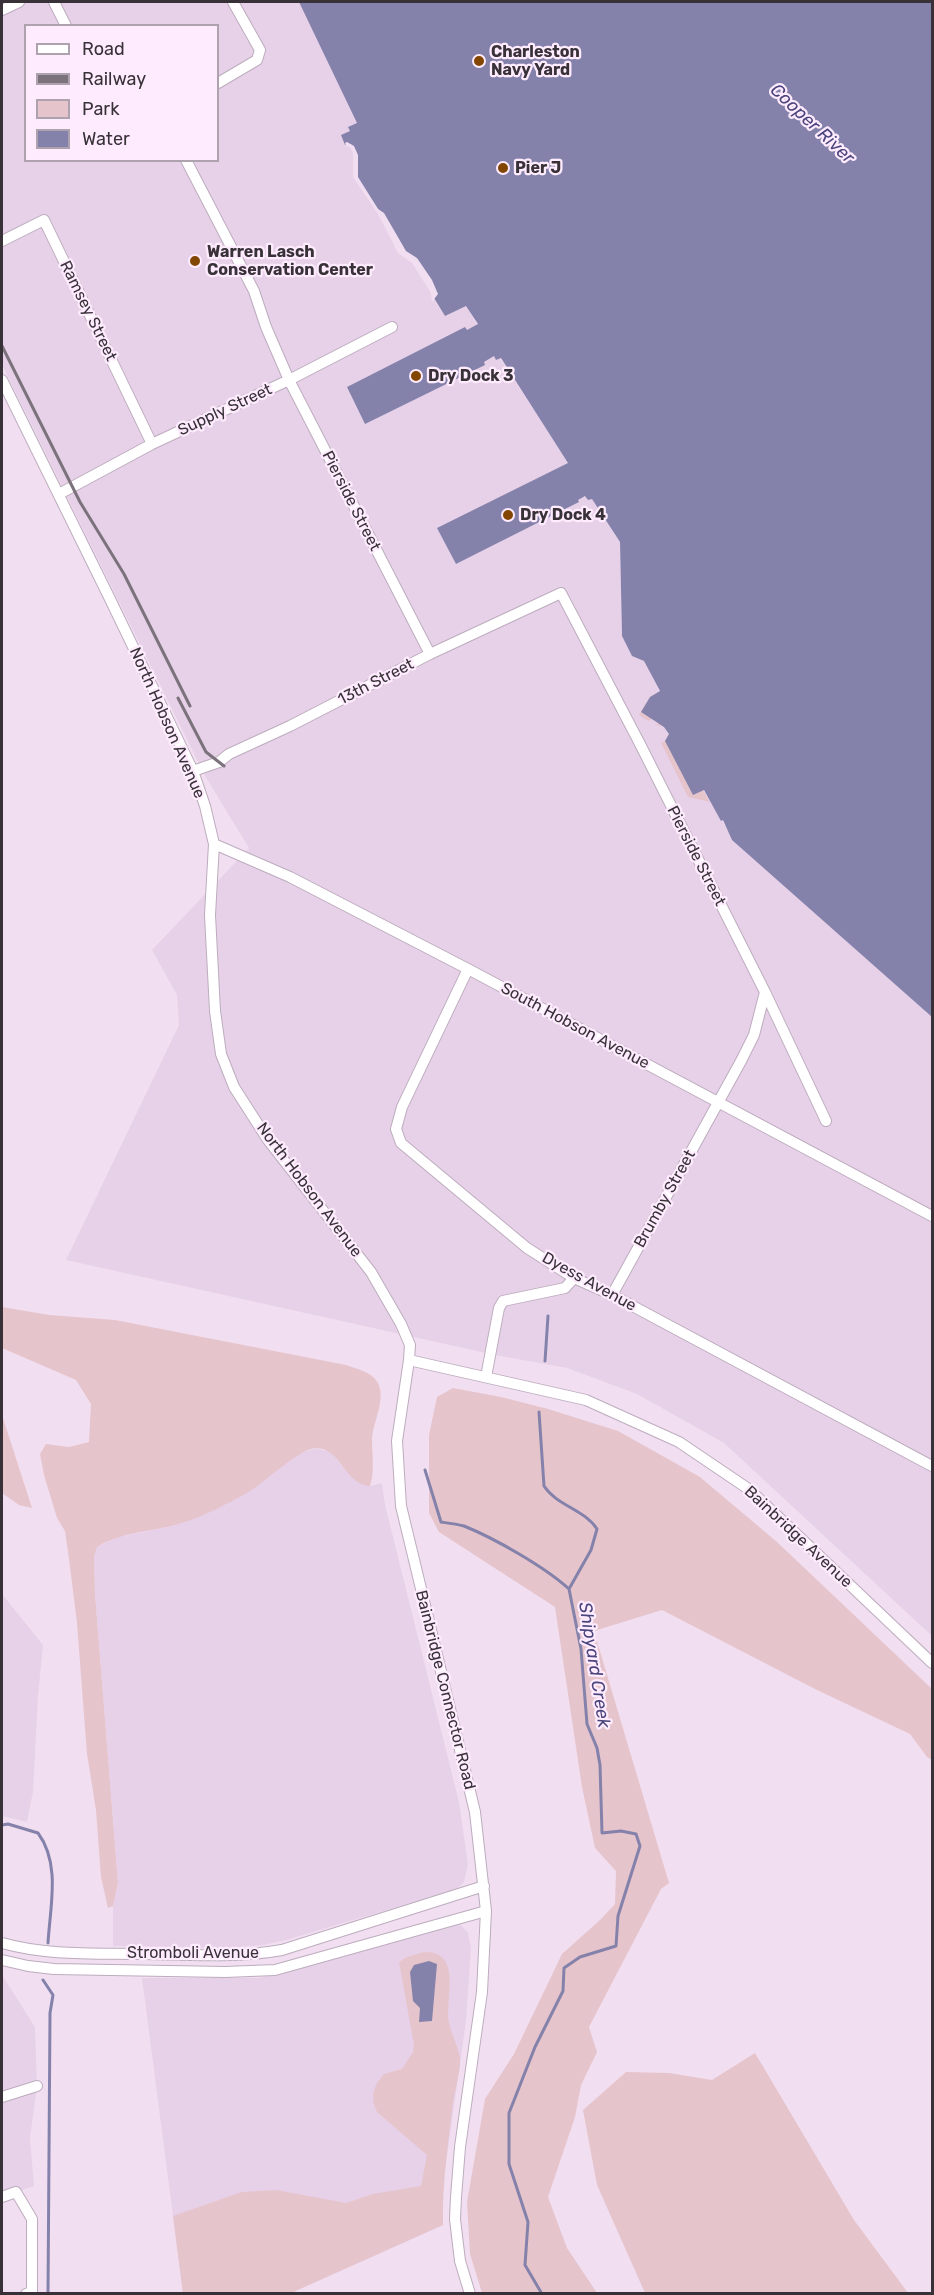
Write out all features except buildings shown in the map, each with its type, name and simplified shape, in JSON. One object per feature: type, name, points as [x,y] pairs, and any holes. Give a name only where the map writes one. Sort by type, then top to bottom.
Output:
[{"type":"street","points":[[2,10],[19,2]]},
{"type":"street","points":[[54,2],[65,24]]},
{"type":"street","points":[[219,82],[257,60],[260,50],[233,2]]},
{"type":"street","name":"Pierside Street","points":[[187,162],[254,291],[266,327],[289,380],[430,654]]},
{"type":"street","name":"Ramsey Street","points":[[2,240],[44,220],[152,444]]},
{"type":"street","name":"Supply Street","points":[[59,494],[152,444],[289,380],[392,327]]},
{"type":"street","name":"North Hobson Avenue","points":[[2,380],[193,771],[205,806],[214,844],[210,915],[214,1011],[221,1054],[234,1087],[268,1140],[372,1272],[406,1333],[410,1345],[409,1360]]},
{"type":"street","name":"Pierside Street","points":[[561,593],[765,992],[826,1121]]},
{"type":"street","name":"13th Street","points":[[193,771],[219,762],[229,754],[290,726],[430,654],[561,593]]},
{"type":"street","name":"South Hobson Avenue","points":[[214,844],[290,877],[468,969],[933,1216]]},
{"type":"street","name":"Dyess Avenue","points":[[468,969],[402,1107],[396,1129],[401,1143],[526,1248],[574,1278],[612,1295],[933,1466]]},
{"type":"street","name":"Brumby Street","points":[[612,1295],[741,1062],[753,1035],[765,992]]},
{"type":"street","points":[[486,1377],[499,1308],[503,1301],[565,1288],[574,1278]]},
{"type":"street","name":"Bainbridge Avenue","points":[[409,1360],[586,1400],[680,1442],[750,1491],[933,1663]]},
{"type":"street","name":"Bainbridge Connector Road","points":[[409,1360],[397,1442],[401,1506],[473,1803],[486,1911],[478,2022],[460,2147],[455,2219],[460,2261],[470,2294]]},
{"type":"street","name":"Stromboli Avenue","points":[[2,1943],[50,1953],[229,1956],[282,1950],[484,1886]]},
{"type":"street","name":"Stromboli Avenue","points":[[2,1960],[54,1969],[260,1972],[293,1967],[486,1911]]},
{"type":"street","points":[[2,2097],[37,2085]]},
{"type":"street","points":[[2,2197],[16,2192],[32,2219],[29,2293]]},
{"type":"shaded area","points":[[2,2],[299,2],[334,73],[615,202],[351,144],[434,292],[434,299],[445,316],[466,305],[497,360],[500,358],[569,463],[438,528],[456,564],[578,502],[585,496],[588,500],[592,499],[620,542],[622,636],[632,656],[644,661],[660,692],[650,697],[641,712],[659,724],[695,713],[693,795],[703,790],[733,838],[932,1017],[932,1636],[724,1443],[637,1394],[567,1368],[495,1355],[66,1260],[179,1025],[177,995],[152,950],[249,848],[205,776],[2,365]]},
{"type":"shaded area","points":[[316,1448],[331,1452],[342,1466],[370,1486],[382,1483],[385,1505],[459,1802],[468,1865],[464,1882],[457,1889],[448,1892],[264,1945],[229,1948],[113,1946],[113,1906],[118,1883],[95,1594],[94,1557],[97,1547],[118,1537],[173,1526],[227,1504],[300,1453]]},
{"type":"shaded area","points":[[2,1594],[43,1645],[33,1792],[27,1822],[2,1816]]},
{"type":"shaded area","points":[[455,1923],[462,1926],[468,1933],[471,1948],[466,2021],[442,2192],[443,2225],[291,2293],[183,2293],[142,1978],[258,1978],[291,1971]]},
{"type":"shaded area","points":[[2,1975],[35,2027],[37,2086],[30,2138],[34,2186],[2,2197]]},
{"type":"green space","points":[[657,693],[698,792],[703,790],[710,802],[688,797],[661,743],[669,734],[664,726],[655,725],[666,719],[663,714],[648,721],[639,715],[650,697]]},
{"type":"green space","points":[[2,1307],[49,1315],[115,1320],[346,1365],[372,1376],[380,1390],[380,1404],[372,1439],[373,1469],[370,1486],[355,1480],[331,1454],[316,1448],[301,1454],[247,1493],[211,1512],[172,1526],[124,1536],[97,1547],[94,1557],[95,1594],[118,1883],[113,1906],[108,1908],[101,1877],[96,1810],[87,1754],[77,1623],[65,1531],[57,1518],[40,1454],[46,1444],[69,1447],[89,1442],[91,1404],[76,1380],[2,1348]]},
{"type":"green space","points":[[453,1388],[548,1409],[618,1431],[700,1477],[777,1542],[932,1689],[932,1760],[927,1757],[910,1734],[815,1689],[662,1610],[594,1631],[669,1883],[661,1889],[589,2027],[597,2052],[581,2085],[575,2117],[548,2197],[567,2248],[597,2293],[482,2293],[470,2254],[467,2202],[485,2099],[514,2054],[562,1954],[615,1904],[616,1871],[595,1848],[582,1787],[555,1607],[439,1532],[429,1513],[429,1435],[437,1397]]},
{"type":"green space","points":[[2,1415],[32,1508],[19,1505],[2,1493]]},
{"type":"green space","points":[[424,1952],[436,1954],[444,1959],[448,1967],[449,2022],[460,2061],[446,2164],[443,2225],[291,2293],[183,2294],[173,2216],[242,2192],[276,2190],[346,2203],[373,2194],[421,2186],[427,2155],[377,2112],[373,2097],[375,2087],[384,2074],[402,2069],[413,2052],[414,2045],[399,1962]]},
{"type":"green space","points":[[755,2053],[854,2220],[908,2293],[645,2293],[597,2185],[583,2110],[626,2072],[669,2073],[712,2080]]},
{"type":"water","name":"Cooper River","points":[[299,2],[932,2],[932,1017],[732,840],[723,820],[721,821],[704,790],[693,795],[665,741],[669,734],[664,727],[641,712],[650,697],[660,691],[644,661],[632,656],[622,636],[620,542],[592,499],[588,500],[585,496],[578,500],[579,502],[456,564],[437,528],[568,463],[501,358],[496,360],[494,356],[484,362],[485,365],[365,424],[347,387],[465,327],[467,330],[478,324],[466,306],[445,316],[434,298],[434,292],[415,261],[400,251],[380,212],[355,175],[356,154],[351,144],[345,145],[341,135],[350,131],[348,127],[357,123]]},
{"type":"water","points":[[429,1961],[437,1964],[432,2021],[419,2022],[420,2008],[413,2001],[410,1972],[414,1965]]},
{"type":"pier","points":[[347,142],[354,146],[358,155],[358,177],[378,209],[384,213],[406,251],[417,258],[432,280],[438,294],[432,302],[431,293],[412,263],[398,253],[378,214],[353,177],[353,153],[350,147],[346,146]]},
{"type":"waterway","name":"Shipyard Creek","points":[[545,1361],[548,1316]]},
{"type":"waterway","name":"Shipyard Creek","points":[[539,1412],[544,1486],[549,1493],[592,1522],[597,1529],[591,1550],[569,1589],[581,1649],[587,1724],[597,1748],[600,1765],[602,1833],[621,1831],[636,1834],[640,1846],[618,1916],[616,1946],[580,1957],[564,1968],[563,1991],[535,2047],[509,2113],[509,2164],[528,2222],[525,2265],[542,2294]]},
{"type":"waterway","points":[[425,1470],[441,1522],[464,1526],[490,1538],[533,1563],[569,1589]]},
{"type":"waterway","points":[[2,1825],[8,1824],[38,1833],[45,1845],[52,1872],[48,1943]]},
{"type":"waterway","points":[[43,1980],[53,1995],[50,2013],[48,2294]]},
{"type":"railway","points":[[2,346],[80,502],[124,574],[190,706]]},
{"type":"railway","points":[[178,698],[206,752],[224,766]]},
{"type":"place","name":"Charleston Navy Yard","points":[[479,61]]},
{"type":"place","name":"Pier J","points":[[503,168]]},
{"type":"place","name":"Warren Lasch Conservation Center","points":[[195,261]]},
{"type":"place","name":"Dry Dock 3","points":[[416,376]]},
{"type":"place","name":"Dry Dock 4","points":[[508,515]]}]
